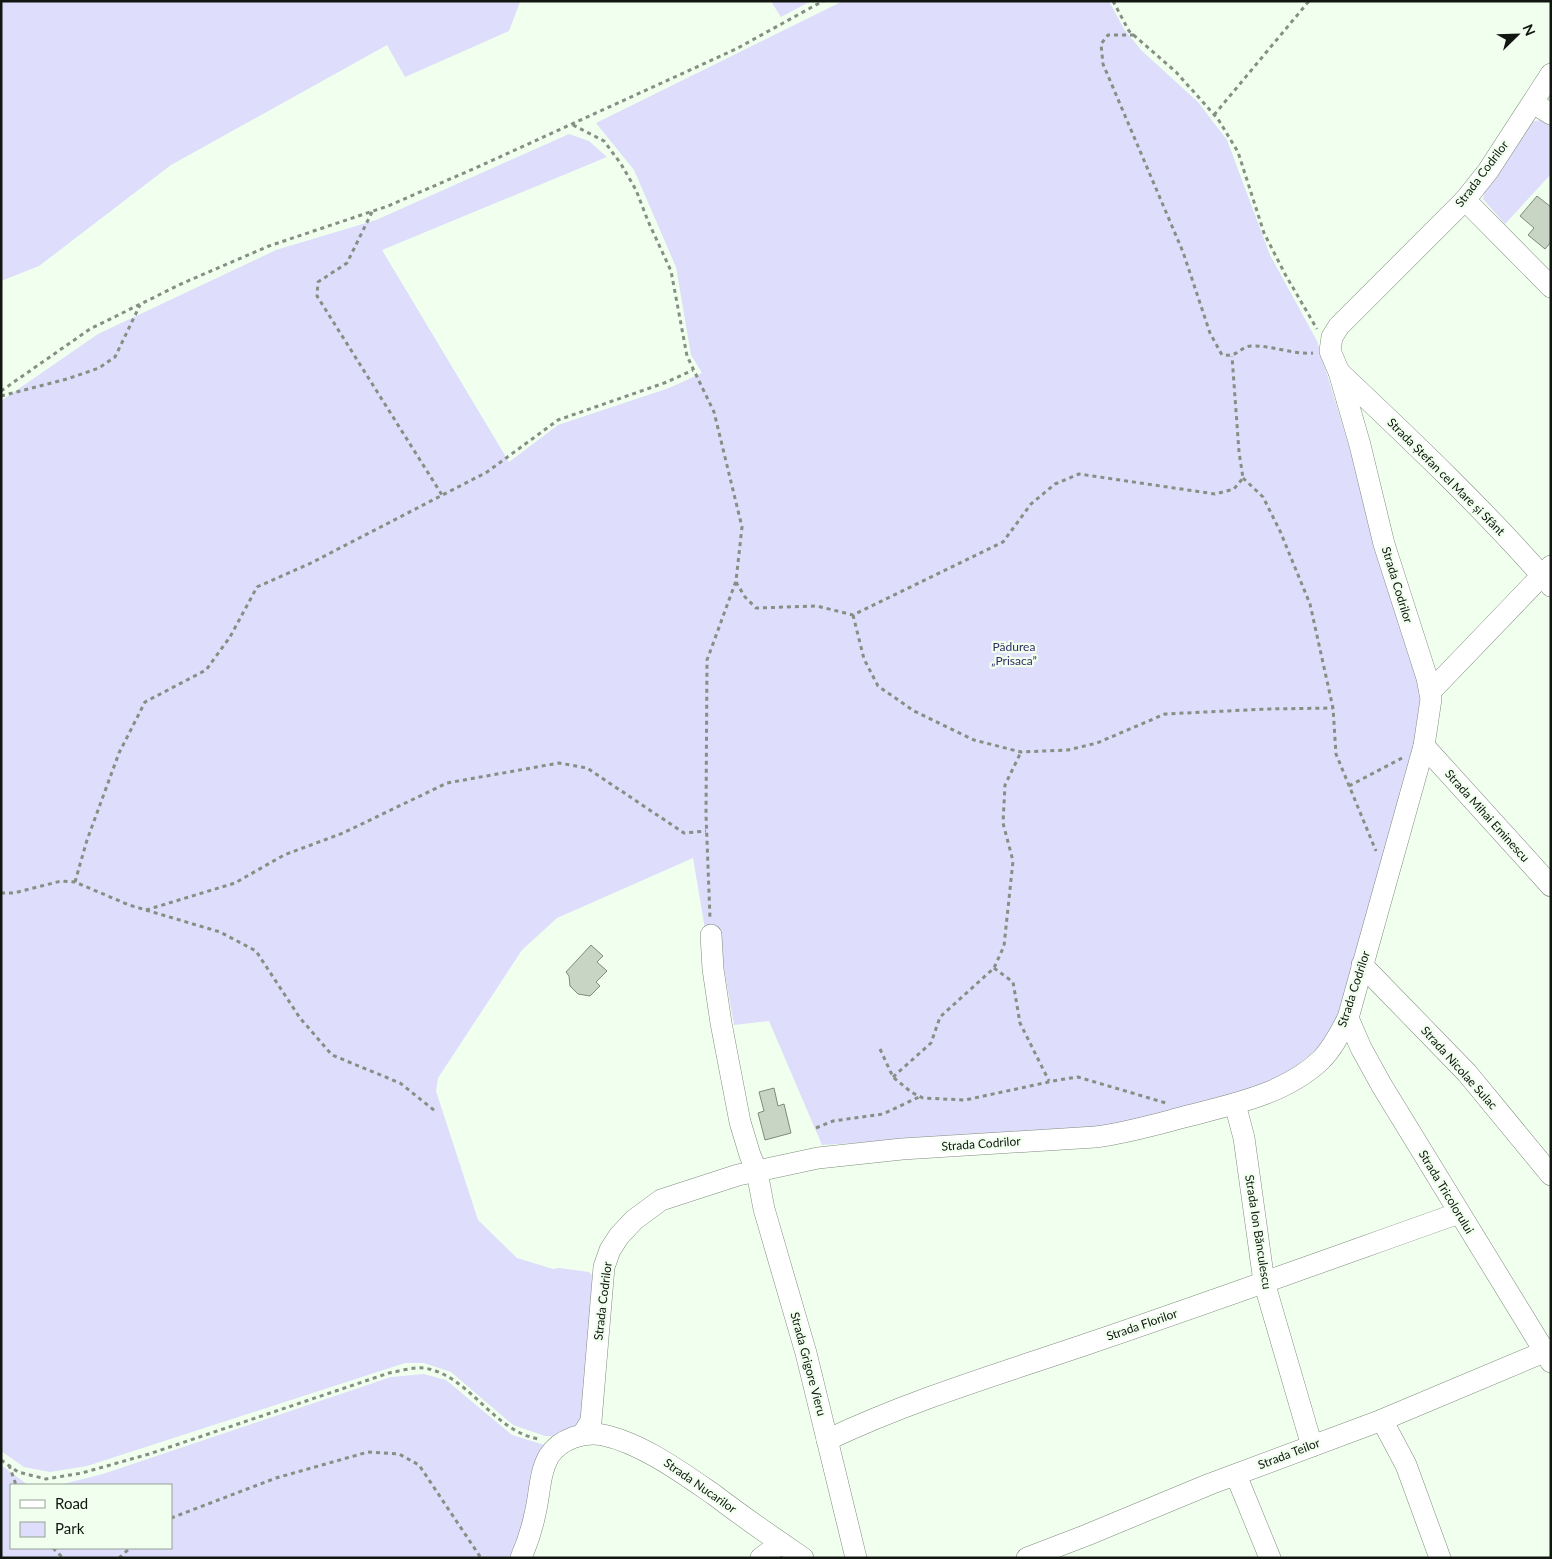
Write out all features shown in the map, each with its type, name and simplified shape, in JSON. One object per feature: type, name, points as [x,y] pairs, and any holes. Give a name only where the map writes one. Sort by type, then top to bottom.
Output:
[{"type":"street","name":"Strada Codrilor","points":[[583,1434],[591,1420],[604,1267],[610,1250],[619,1236],[634,1220],[661,1200],[738,1175],[828,1157],[931,1147],[1122,1134],[1235,1104],[1271,1090],[1304,1073],[1321,1059],[1336,1040],[1348,1018],[1424,746],[1431,699],[1427,678],[1384,544],[1360,445],[1339,372],[1330,352],[1332,337],[1340,326],[1465,200],[1542,108],[1551,74]]},
{"type":"street","points":[[1465,200],[1551,287]]},
{"type":"street","name":"Strada Ștefan cel Mare și Sfânt","points":[[1339,372],[1548,576]]},
{"type":"street","points":[[1430,692],[1548,576]]},
{"type":"street","name":"Strada Mihai Eminescu","points":[[1424,746],[1551,886]]},
{"type":"street","name":"Strada Grigore Vieru","points":[[711,936],[713,970],[721,1024],[740,1122],[757,1172],[764,1209],[806,1353],[856,1558]]},
{"type":"street","name":"Strada Nicolae Sulac","points":[[1362,964],[1467,1073],[1551,1175]]},
{"type":"street","name":"Strada Tricolorului","points":[[1348,1018],[1361,1048],[1382,1086],[1459,1213],[1549,1354]]},
{"type":"street","name":"Strada Ion Bănculescu","points":[[1235,1104],[1244,1138],[1264,1282],[1312,1446]]},
{"type":"street","name":"Strada Florilor","points":[[827,1440],[852,1428],[953,1388],[1086,1344],[1459,1213]]},
{"type":"street","name":"Strada Teilor","points":[[1027,1558],[1549,1354]]},
{"type":"street","points":[[1382,1420],[1406,1465],[1440,1558]]},
{"type":"street","name":"Strada Nucarilor","points":[[521,1558],[535,1514],[542,1474],[550,1455],[562,1443],[583,1434],[602,1434],[663,1460],[803,1558]]},
{"type":"street","points":[[1236,1475],[1270,1558]]},
{"type":"street","points":[[761,1558],[781,1543]]},
{"type":"path","points":[[1,391],[90,329],[183,284],[269,246],[388,206],[572,125],[736,49],[823,1]]},
{"type":"path","points":[[1113,1],[1130,31],[1176,72],[1214,115],[1238,152],[1264,233],[1285,274],[1330,352],[1309,353],[1248,346],[1232,356],[1222,356],[1210,332],[1183,252],[1103,64],[1101,44],[1108,35],[1134,35]]},
{"type":"path","points":[[1214,115],[1309,1]]},
{"type":"path","points":[[572,125],[604,141],[621,164],[636,190],[648,221],[672,271],[687,356],[714,412],[742,528],[736,581],[707,660],[706,831],[711,936]]},
{"type":"path","points":[[372,212],[347,262],[318,282],[317,296],[442,495]]},
{"type":"path","points":[[1,396],[67,379],[99,368],[115,357],[140,305]]},
{"type":"path","points":[[1232,356],[1239,452],[1243,478],[1263,497],[1280,531],[1310,604],[1332,708],[1336,754],[1387,877]]},
{"type":"path","points":[[75,882],[87,840],[119,752],[145,702],[206,670],[230,637],[257,587],[311,563],[487,472],[558,420],[667,382],[693,370]]},
{"type":"path","points":[[736,581],[745,597],[756,608],[817,606],[853,615],[1003,542],[1031,504],[1054,484],[1079,474],[1215,494],[1234,489],[1243,478]]},
{"type":"path","points":[[853,615],[864,659],[878,686],[914,711],[974,740],[1021,752],[1068,750],[1097,743],[1165,714],[1332,708]]},
{"type":"path","points":[[1349,786],[1424,746]]},
{"type":"path","points":[[894,1077],[931,1043],[940,1017],[994,968],[1004,946],[1013,861],[1004,823],[1005,784],[1021,752]]},
{"type":"path","points":[[146,910],[235,883],[284,855],[343,833],[447,783],[559,763],[587,768],[684,833],[706,831]]},
{"type":"path","points":[[1,893],[14,893],[61,881],[75,882],[129,905],[220,932],[256,952],[300,1018],[332,1055],[400,1083],[435,1111]]},
{"type":"path","points":[[994,968],[1013,982],[1020,1023],[1049,1082]]},
{"type":"path","points":[[880,1049],[894,1077],[911,1092],[920,1096],[965,1100],[1078,1077],[1171,1104]]},
{"type":"path","points":[[816,1128],[833,1121],[883,1114],[920,1096]]},
{"type":"path","points":[[1,1460],[18,1472],[46,1479],[82,1473],[149,1454],[390,1373],[422,1368],[447,1375],[510,1428],[532,1438],[562,1443]]},
{"type":"path","points":[[172,1518],[276,1478],[368,1452],[399,1454],[419,1465],[481,1558]]},
{"type":"path","points":[[8,1465],[16,1484]]},
{"type":"path","points":[[54,1549],[63,1558]]},
{"type":"path","points":[[119,1558],[129,1549]]},
{"type":"green space","points":[[1,1],[522,1],[509,31],[405,77],[387,45],[171,165],[39,266],[1,281]]},
{"type":"green space","points":[[775,1],[811,1],[781,17],[772,3]]},
{"type":"green space","name":"Pădurea „Prisaca”","points":[[843,1],[1109,1],[1124,29],[1141,50],[1198,102],[1227,140],[1270,255],[1317,341],[1425,698],[1420,725],[1336,1021],[1318,1048],[1285,1075],[1236,1097],[1126,1126],[822,1145],[769,1021],[734,1025],[717,929],[705,929],[693,858],[557,918],[522,950],[438,1078],[436,1091],[478,1220],[517,1258],[553,1269],[589,1272],[598,1283],[582,1423],[562,1437],[545,1436],[513,1425],[451,1372],[424,1363],[405,1363],[87,1466],[50,1472],[24,1467],[1,1451],[1,401],[98,334],[276,250],[376,220],[569,134],[589,141],[607,157],[382,250],[509,462],[558,425],[669,388],[702,373],[691,355],[676,267],[634,170],[596,123]]},
{"type":"green space","points":[[1546,119],[1551,122],[1551,174],[1505,224],[1483,199],[1486,184],[1530,122]]},
{"type":"green space","points":[[424,1374],[446,1380],[512,1435],[548,1446],[515,1558],[1,1558],[1,1465],[27,1484],[10,1484],[10,1549],[172,1549],[172,1484],[63,1484],[103,1474],[391,1377]]},
{"type":"building","points":[[1537,196],[1551,207],[1551,242],[1545,249],[1528,235],[1534,228],[1520,216]]},
{"type":"building","points":[[591,945],[603,956],[597,962],[607,971],[596,982],[600,986],[590,996],[578,994],[570,986],[569,976],[566,972]]},
{"type":"building","points":[[774,1088],[778,1106],[784,1104],[791,1133],[765,1140],[758,1113],[764,1111],[759,1092]]}]
